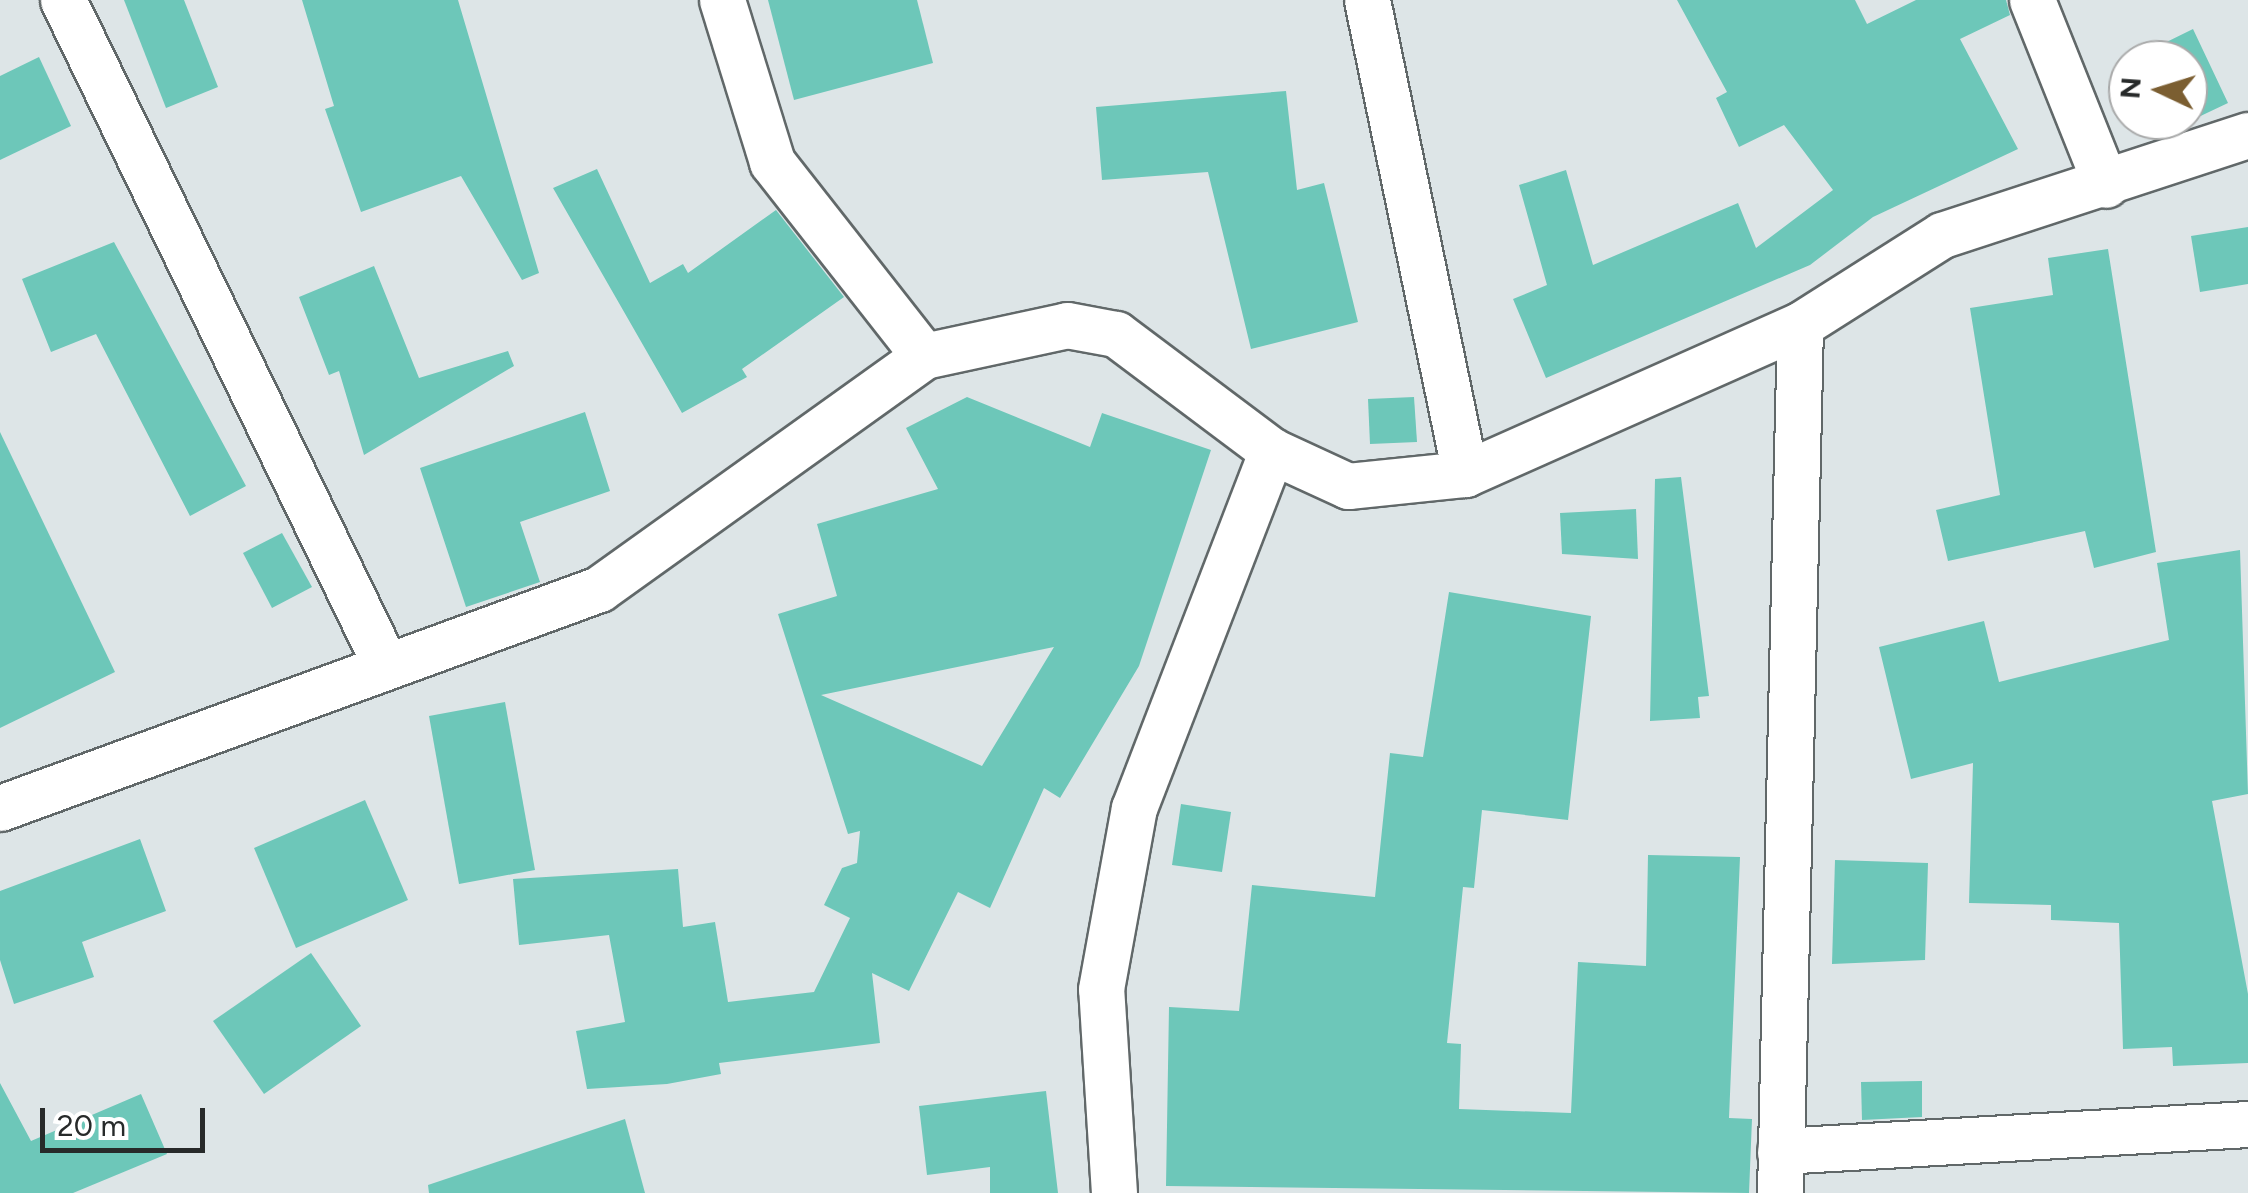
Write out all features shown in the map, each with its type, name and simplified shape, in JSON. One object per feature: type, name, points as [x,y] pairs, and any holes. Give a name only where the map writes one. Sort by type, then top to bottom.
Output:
[{"type":"street","points":[[63,0],[385,664]]},
{"type":"street","points":[[722,0],[772,162],[924,356]]},
{"type":"street","points":[[1367,0],[1465,474]]},
{"type":"street","points":[[2032,0],[2106,185]]},
{"type":"street","points":[[0,808],[385,664],[599,589],[924,356],[1067,325],[1116,334],[1272,451],[1348,486],[1465,474],[1800,325],[1942,235],[2248,136]]},
{"type":"street","points":[[1800,325],[1780,1172],[2248,1124]]},
{"type":"street","points":[[1114,1193],[1101,989],[1134,808],[1272,451]]},
{"type":"building","points":[[124,0],[184,0],[218,87],[166,108]]},
{"type":"building","points":[[302,0],[458,0],[539,273],[522,280],[461,176],[361,212],[325,109],[334,106]]},
{"type":"building","points":[[768,0],[917,0],[933,63],[794,100]]},
{"type":"building","points":[[1677,0],[1855,0],[1867,24],[1916,0],[2006,0],[2010,15],[1960,39],[2018,149],[1873,217],[1810,265],[1546,378],[1513,299],[1547,285],[1519,185],[1566,170],[1593,265],[1738,203],[1756,248],[1833,190],[1784,125],[1739,147],[1716,98],[1727,92]]},
{"type":"building","points":[[2193,29],[2198,40],[2171,40]]},
{"type":"building","points":[[39,57],[71,126],[0,160],[0,76]]},
{"type":"building","points":[[2208,61],[2228,103],[2208,112]]},
{"type":"building","points":[[1286,91],[1297,190],[1324,183],[1358,322],[1251,349],[1208,172],[1102,180],[1096,107]]},
{"type":"building","points":[[597,169],[650,283],[683,264],[688,273],[776,210],[844,297],[742,369],[747,377],[682,413],[553,188]]},
{"type":"building","points":[[2248,227],[2248,284],[2200,292],[2191,236]]},
{"type":"building","points":[[114,242],[246,486],[190,516],[96,334],[51,352],[22,279]]},
{"type":"building","points":[[2108,249],[2156,552],[2094,568],[2085,531],[1948,561],[1936,510],[2000,495],[1970,308],[2053,295],[2048,258]]},
{"type":"building","points":[[374,266],[419,378],[508,351],[514,366],[364,455],[339,371],[329,375],[299,297]]},
{"type":"building","points":[[967,397],[1090,447],[1102,413],[1211,450],[1139,666],[1060,798],[1044,788],[990,908],[958,892],[909,991],[872,973],[880,1043],[719,1063],[721,1074],[667,1084],[587,1089],[576,1031],[625,1022],[609,935],[519,945],[513,879],[678,869],[683,927],[715,922],[728,1002],[814,992],[850,918],[824,905],[842,868],[857,863],[860,831],[848,834],[778,614],[837,596],[817,524],[938,489],[906,428]],"holes":[[[1054,647],[982,766],[821,695]]]},
{"type":"building","points":[[1414,397],[1417,442],[1370,444],[1368,399]]},
{"type":"building","points":[[585,412],[610,491],[520,522],[540,582],[466,607],[420,468]]},
{"type":"building","points":[[0,432],[115,672],[0,728]]},
{"type":"building","points":[[1681,477],[1709,696],[1698,697],[1700,718],[1650,721],[1655,479]]},
{"type":"building","points":[[1636,509],[1638,559],[1562,554],[1560,513]]},
{"type":"building","points":[[282,533],[312,587],[272,608],[243,553]]},
{"type":"building","points":[[2240,550],[2248,794],[2212,801],[2248,994],[2248,1063],[2173,1066],[2172,1047],[2123,1049],[2119,923],[2051,920],[2051,905],[1969,903],[1973,763],[1911,779],[1879,647],[1984,621],[1999,682],[2169,640],[2157,563]]},
{"type":"building","points":[[1449,592],[1591,616],[1568,820],[1482,810],[1474,888],[1463,887],[1447,1043],[1461,1044],[1459,1109],[1571,1113],[1578,962],[1646,966],[1648,855],[1740,857],[1729,1118],[1752,1119],[1749,1193],[1166,1186],[1169,1007],[1239,1011],[1252,885],[1375,897],[1390,753],[1423,757]]},
{"type":"building","points":[[505,702],[535,870],[459,884],[429,716]]},
{"type":"building","points":[[365,800],[408,900],[296,948],[254,848]]},
{"type":"building","points":[[1181,804],[1231,812],[1222,872],[1172,865]]},
{"type":"building","points":[[140,839],[166,911],[82,942],[94,977],[14,1004],[0,960],[0,891]]},
{"type":"building","points":[[1835,860],[1928,863],[1925,960],[1832,964]]},
{"type":"building","points":[[311,953],[361,1026],[264,1094],[213,1021]]},
{"type":"building","points":[[1922,1081],[1922,1117],[1862,1120],[1861,1082]]},
{"type":"building","points":[[0,1083],[31,1141],[141,1094],[167,1154],[73,1193],[0,1193]]},
{"type":"building","points":[[1046,1091],[1058,1193],[990,1193],[990,1167],[927,1175],[919,1106]]},
{"type":"building","points":[[625,1119],[645,1193],[429,1193],[428,1185]]}]
